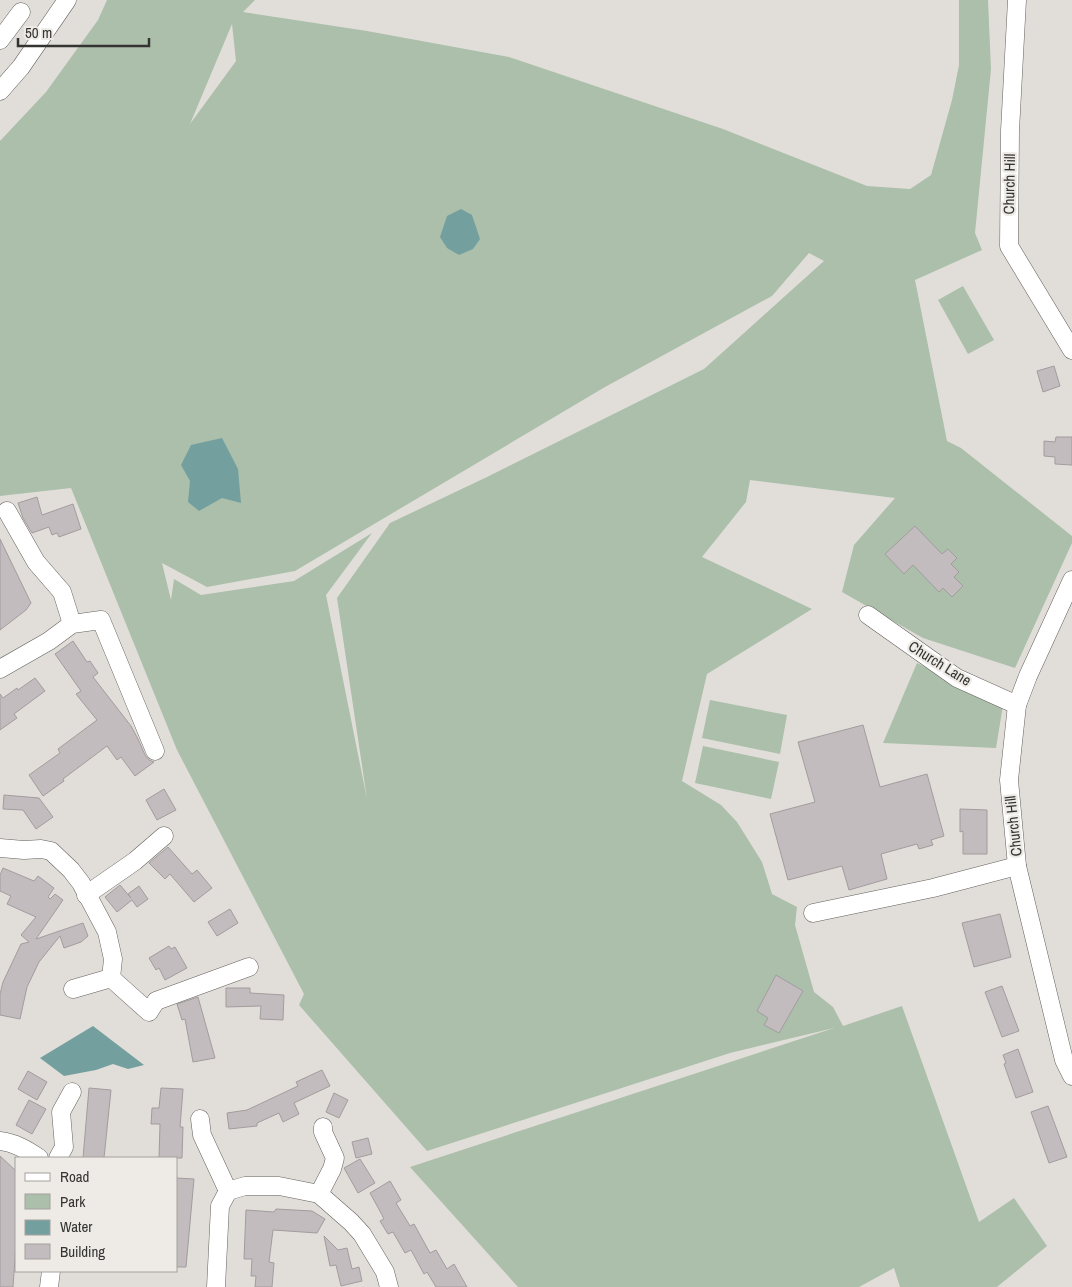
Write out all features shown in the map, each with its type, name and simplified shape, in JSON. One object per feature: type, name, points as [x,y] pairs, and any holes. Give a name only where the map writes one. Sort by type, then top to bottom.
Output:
[{"type":"street","points":[[0,91],[21,67],[67,0]]},
{"type":"street","name":"Church Hill","points":[[1018,0],[1010,131],[1009,246],[1072,350]]},
{"type":"street","points":[[0,40],[21,12]]},
{"type":"street","points":[[7,511],[36,562],[62,592],[72,624]]},
{"type":"street","name":"Church Hill","points":[[1072,580],[1028,676],[1017,705],[1008,780],[1017,866],[1064,1060],[1072,1076]]},
{"type":"street","name":"Church Lane","points":[[868,615],[958,678],[1017,705]]},
{"type":"street","points":[[0,669],[49,641],[72,624],[101,620],[155,751]]},
{"type":"street","points":[[86,895],[135,861],[164,836]]},
{"type":"street","points":[[0,848],[51,851],[71,870],[107,932],[113,959],[111,978]]},
{"type":"street","points":[[813,913],[933,888],[1017,866]]},
{"type":"street","points":[[111,978],[149,1012],[156,1001],[250,967]]},
{"type":"street","points":[[73,989],[111,978]]},
{"type":"street","points":[[59,1157],[64,1147],[61,1112],[72,1092]]},
{"type":"street","points":[[200,1119],[202,1135],[228,1191]]},
{"type":"street","points":[[319,1194],[336,1158],[323,1132],[323,1127]]},
{"type":"street","points":[[0,1141],[25,1148],[38,1157]]},
{"type":"street","points":[[216,1287],[220,1206],[228,1191],[245,1186],[279,1186],[319,1194],[352,1222],[362,1234],[385,1272],[389,1287]]},
{"type":"street","points":[[49,1287],[51,1272]]},
{"type":"green space","points":[[107,0],[255,0],[243,12],[367,31],[509,57],[723,129],[867,186],[910,189],[931,175],[952,100],[959,65],[959,0],[988,0],[991,69],[975,233],[982,250],[915,280],[947,441],[961,448],[1072,536],[1072,543],[1015,668],[923,638],[842,592],[854,545],[895,498],[750,480],[746,502],[702,557],[812,609],[707,674],[682,781],[721,805],[737,822],[762,862],[772,894],[797,907],[795,925],[814,992],[833,1007],[843,1026],[902,1006],[979,1222],[1014,1198],[1047,1246],[997,1287],[900,1287],[894,1268],[859,1287],[518,1287],[410,1167],[834,1028],[730,1053],[427,1151],[299,1005],[304,994],[177,750],[71,488],[0,496],[0,141],[46,92],[98,20]],"holes":[[[232,24],[236,61],[190,124]],[[809,253],[824,261],[704,369],[390,523],[337,598],[367,799],[326,595],[372,533],[294,581],[201,595],[174,579],[171,600],[162,563],[207,587],[295,571],[605,387],[772,296]]]},
{"type":"green space","points":[[963,286],[994,340],[968,354],[938,300]]},
{"type":"green space","points":[[917,663],[1003,705],[996,748],[883,743]]},
{"type":"green space","points":[[710,700],[787,715],[780,754],[702,738]]},
{"type":"green space","points":[[703,746],[779,762],[771,799],[695,783]]},
{"type":"water","points":[[461,209],[472,215],[480,239],[473,249],[459,255],[447,248],[440,237],[447,216]]},
{"type":"water","points":[[222,438],[238,469],[241,503],[222,498],[199,511],[188,502],[190,481],[181,465],[191,445]]},
{"type":"water","points":[[93,1026],[144,1065],[128,1069],[113,1064],[96,1070],[64,1076],[40,1058]]},
{"type":"building","points":[[1054,366],[1060,386],[1043,392],[1037,371]]},
{"type":"building","points":[[1056,437],[1072,437],[1072,465],[1055,464],[1055,457],[1044,456],[1044,441],[1055,442]]},
{"type":"building","points":[[37,497],[42,515],[73,504],[81,529],[59,537],[57,533],[52,535],[49,527],[32,533],[23,518],[18,503]]},
{"type":"building","points":[[915,526],[942,554],[948,549],[957,558],[951,564],[959,572],[954,577],[963,586],[952,597],[943,588],[939,592],[913,565],[904,574],[885,554]]},
{"type":"building","points":[[0,539],[31,603],[26,610],[0,630]]},
{"type":"building","points":[[73,641],[87,662],[90,661],[98,673],[93,677],[131,726],[145,755],[154,762],[135,776],[121,757],[117,760],[107,746],[43,796],[29,775],[60,753],[58,749],[97,720],[76,694],[81,691],[55,654]]},
{"type":"building","points":[[35,678],[45,691],[14,714],[17,718],[0,730],[0,694],[3,698]]},
{"type":"building","points":[[863,725],[880,787],[927,774],[944,836],[931,840],[933,845],[919,849],[917,844],[881,854],[887,879],[849,890],[842,866],[788,880],[770,814],[815,802],[798,742]]},
{"type":"building","points":[[164,789],[176,810],[157,820],[146,800]]},
{"type":"building","points":[[4,795],[39,798],[53,817],[36,829],[23,810],[3,809]]},
{"type":"building","points":[[960,809],[987,810],[987,854],[963,854],[963,831],[960,832]]},
{"type":"building","points":[[168,847],[192,874],[197,870],[212,888],[194,902],[170,874],[165,879],[149,863]]},
{"type":"building","points":[[3,868],[34,881],[38,876],[54,888],[48,897],[50,899],[55,894],[63,900],[36,939],[83,923],[88,936],[81,942],[64,948],[60,936],[39,962],[27,987],[20,1019],[0,1015],[0,994],[3,982],[21,944],[29,942],[21,935],[36,917],[7,904],[11,896],[0,891],[0,875]]},
{"type":"building","points":[[120,885],[131,898],[128,894],[139,886],[148,899],[137,907],[132,900],[117,912],[105,897]]},
{"type":"building","points":[[230,909],[238,923],[217,936],[208,922]]},
{"type":"building","points":[[1000,914],[1011,957],[974,967],[962,923]]},
{"type":"building","points":[[169,946],[171,949],[175,947],[187,968],[165,980],[159,968],[156,970],[149,958]]},
{"type":"building","points":[[776,975],[803,991],[779,1033],[764,1025],[768,1018],[757,1011]]},
{"type":"building","points":[[1002,986],[1019,1031],[1002,1037],[985,992]]},
{"type":"building","points":[[226,988],[250,988],[250,993],[284,995],[283,1020],[260,1019],[261,1006],[226,1007]]},
{"type":"building","points":[[198,997],[215,1058],[193,1062],[185,1019],[182,1020],[177,1004]]},
{"type":"building","points":[[1018,1049],[1033,1092],[1016,1098],[1004,1064],[1006,1063],[1003,1055]]},
{"type":"building","points":[[322,1070],[330,1086],[294,1103],[299,1114],[283,1122],[279,1113],[257,1123],[257,1126],[229,1129],[227,1113],[247,1110],[298,1086],[296,1082]]},
{"type":"building","points":[[28,1071],[47,1082],[37,1100],[18,1089]]},
{"type":"building","points":[[89,1088],[111,1090],[104,1157],[83,1157]]},
{"type":"building","points":[[161,1088],[183,1089],[180,1127],[183,1127],[182,1158],[159,1157],[160,1124],[151,1124],[152,1108],[159,1108]]},
{"type":"building","points":[[334,1093],[348,1100],[339,1118],[326,1112]]},
{"type":"building","points":[[29,1100],[46,1109],[32,1134],[16,1125]]},
{"type":"building","points":[[1048,1106],[1067,1157],[1049,1163],[1031,1112]]},
{"type":"building","points":[[368,1138],[372,1154],[356,1158],[352,1142]]},
{"type":"building","points":[[0,1156],[15,1170],[15,1258],[13,1287],[0,1287]]},
{"type":"building","points":[[360,1159],[375,1183],[358,1193],[344,1168]]},
{"type":"building","points":[[178,1178],[194,1179],[186,1267],[178,1267]]},
{"type":"building","points":[[390,1181],[401,1200],[396,1203],[410,1226],[414,1224],[430,1253],[436,1250],[447,1269],[454,1264],[467,1287],[436,1287],[427,1272],[424,1274],[411,1250],[405,1253],[393,1232],[388,1234],[380,1221],[384,1219],[370,1193]]},
{"type":"building","points":[[276,1209],[312,1211],[325,1219],[317,1233],[273,1230],[269,1262],[274,1263],[272,1287],[255,1287],[256,1276],[251,1276],[252,1259],[244,1259],[246,1210],[274,1212]]},
{"type":"building","points":[[324,1236],[338,1250],[347,1248],[352,1269],[359,1267],[362,1281],[341,1286],[336,1265],[330,1266]]}]
